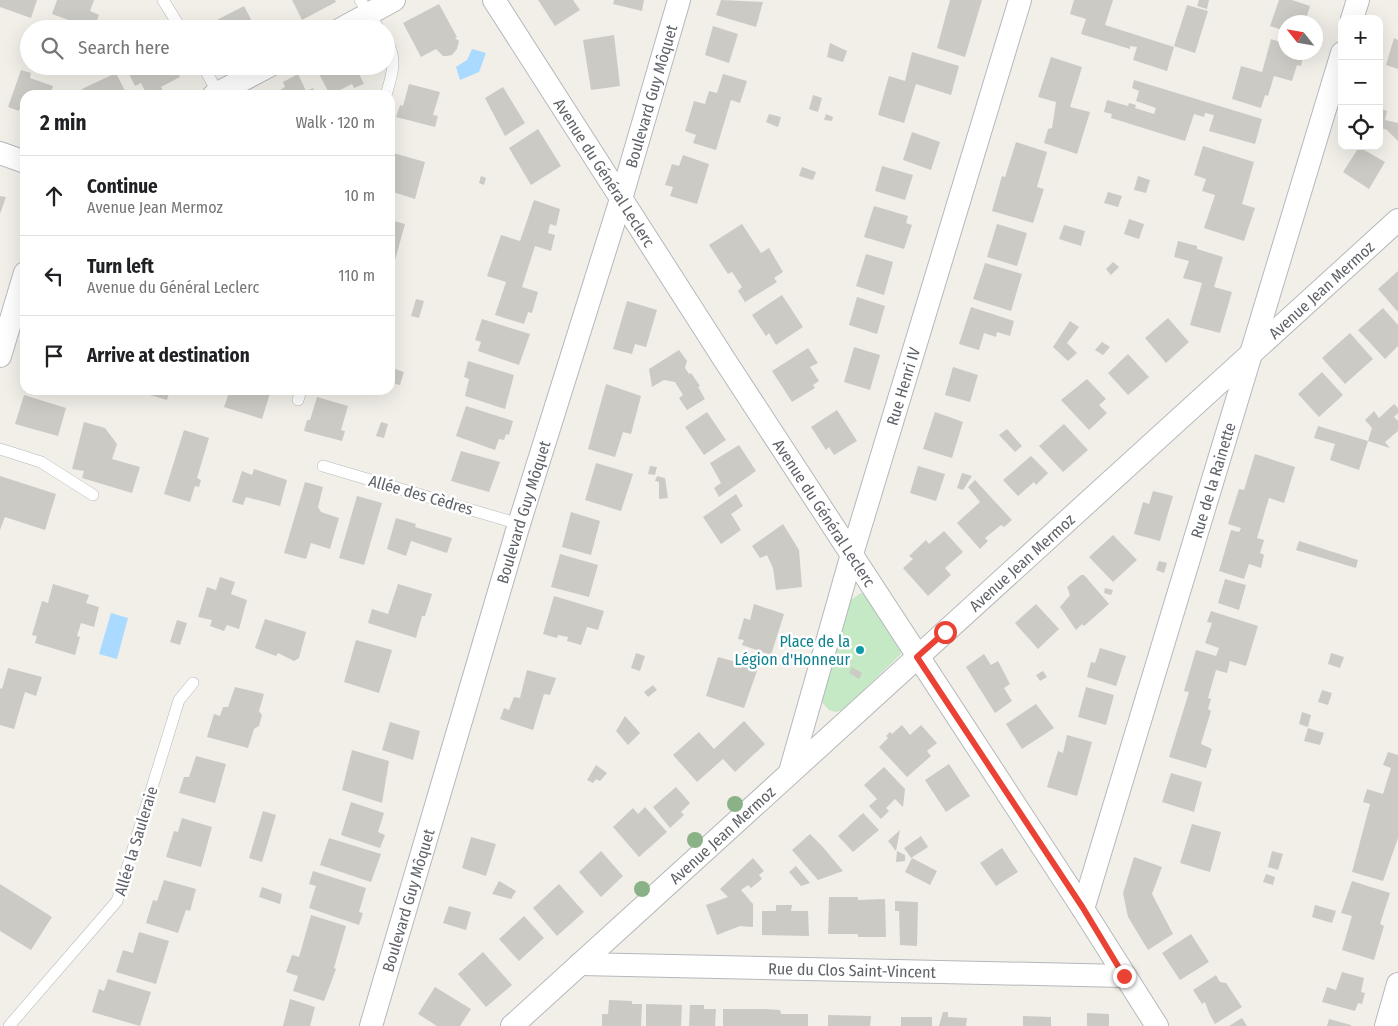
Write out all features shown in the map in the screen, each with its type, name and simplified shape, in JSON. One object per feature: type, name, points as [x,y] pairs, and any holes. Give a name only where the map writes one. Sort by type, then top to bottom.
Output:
[{"type":"street","points":[[358,20],[394,0]]},
{"type":"street","name":"Avenue du Général Leclerc","points":[[494,0],[917,657],[1083,908],[1157,1026]]},
{"type":"street","name":"Boulevard Guy Môquet","points":[[371,1026],[519,524],[621,199],[679,0]]},
{"type":"street","name":"Rue Henri IV","points":[[790,772],[852,554],[1020,0]]},
{"type":"street","points":[[1353,15],[1358,0]]},
{"type":"street","name":"Rue de la Rainette","points":[[1083,908],[1340,60]]},
{"type":"street","points":[[224,90],[252,75]]},
{"type":"street","name":"Avenue Jean Mermoz","points":[[512,1026],[1398,220]]},
{"type":"street","points":[[0,356],[20,290]]},
{"type":"street","name":"Rue du Clos Saint-Vincent","points":[[580,964],[1124,976]]},
{"type":"street","points":[[1386,1026],[1398,984]]},
{"type":"lane","points":[[163,0],[176,20]]},
{"type":"lane","points":[[207,75],[214,90]]},
{"type":"lane","points":[[387,90],[391,75]]},
{"type":"lane","points":[[0,449],[40,462],[93,495]]},
{"type":"lane","name":"Allée des Cèdres","points":[[323,466],[519,524]]},
{"type":"lane","name":"Allée la Sauleraie","points":[[9,1026],[117,902],[179,700],[193,683]]},
{"type":"green space","points":[[861,593],[867,595],[901,650],[901,654],[843,710],[836,712],[829,710],[820,700],[849,601]]},
{"type":"water","points":[[472,49],[486,53],[479,72],[460,80],[456,67],[467,60]]},
{"type":"water","points":[[111,613],[128,618],[117,659],[99,654]]},
{"type":"building","points":[[0,0],[37,0],[31,18],[0,7]]},
{"type":"building","points":[[57,0],[94,0],[90,11],[99,15],[97,20],[68,20],[52,14]]},
{"type":"building","points":[[292,0],[335,0],[336,2],[302,20]]},
{"type":"building","points":[[538,0],[573,0],[580,10],[555,26]]},
{"type":"building","points":[[614,0],[644,0],[642,11],[613,4]]},
{"type":"building","points":[[721,0],[763,2],[756,27],[716,15]]},
{"type":"building","points":[[950,0],[982,0],[965,57],[937,48]]},
{"type":"building","points":[[1074,0],[1113,0],[1105,25],[1174,47],[1167,71],[1133,60],[1137,47],[1130,46],[1130,49],[1081,34],[1086,19],[1070,14]]},
{"type":"building","points":[[1199,0],[1209,0],[1207,9],[1197,6]]},
{"type":"building","points":[[1279,0],[1292,0],[1310,6],[1307,15],[1278,15],[1278,28],[1270,26]]},
{"type":"building","points":[[439,4],[457,37],[455,38],[459,41],[457,49],[452,55],[443,56],[436,49],[421,57],[403,23]]},
{"type":"building","points":[[1187,5],[1208,11],[1195,53],[1174,46]]},
{"type":"building","points":[[244,6],[251,20],[217,20]]},
{"type":"building","points":[[713,26],[738,34],[729,63],[705,55]]},
{"type":"building","points":[[614,35],[620,86],[591,90],[583,40]]},
{"type":"building","points":[[1394,38],[1398,40],[1398,69],[1386,65]]},
{"type":"building","points":[[1271,39],[1278,41],[1278,60],[1302,60],[1301,66],[1297,65],[1292,81],[1274,76],[1268,96],[1265,95],[1261,108],[1232,99],[1241,66],[1262,72]]},
{"type":"building","points":[[830,43],[847,51],[843,62],[827,57]]},
{"type":"building","points":[[912,52],[959,66],[951,95],[916,84],[904,123],[878,115],[889,76],[905,81]]},
{"type":"building","points":[[1051,57],[1082,67],[1070,107],[1090,112],[1077,154],[1044,143],[1048,129],[1052,128],[1056,102],[1038,97]]},
{"type":"building","points":[[20,73],[20,75],[31,75],[30,78],[53,86],[52,90],[20,90],[19,111],[8,107]]},
{"type":"building","points":[[723,74],[747,81],[740,103],[731,100],[716,150],[693,143],[696,135],[685,131],[694,101],[705,104],[709,91],[717,93]]},
{"type":"building","points":[[112,75],[117,75],[124,90],[82,90]]},
{"type":"building","points":[[130,75],[179,75],[180,77],[161,87],[162,90],[144,90],[141,83],[135,86]]},
{"type":"building","points":[[298,75],[306,90],[280,90],[285,87],[283,82]]},
{"type":"building","points":[[320,75],[360,75],[364,84],[354,88],[352,84],[340,90],[327,90]]},
{"type":"building","points":[[1134,80],[1262,119],[1255,144],[1209,131],[1214,115],[1205,113],[1204,117],[1194,114],[1185,141],[1111,118],[1112,114],[1104,112],[1107,100],[1128,106],[1129,103],[1136,105],[1135,108],[1154,114],[1156,108],[1136,101],[1139,91],[1132,88]]},
{"type":"building","points":[[409,84],[440,92],[433,115],[438,116],[435,127],[396,117],[400,105],[403,106]]},
{"type":"building","points":[[503,87],[525,123],[505,136],[485,98]]},
{"type":"building","points":[[813,95],[822,98],[818,112],[809,109]]},
{"type":"building","points":[[1383,109],[1387,111],[1385,120],[1398,123],[1398,141],[1383,128]]},
{"type":"building","points":[[769,114],[781,117],[778,127],[766,122]]},
{"type":"building","points":[[826,114],[833,117],[832,121],[824,120]]},
{"type":"building","points":[[538,129],[561,166],[531,185],[509,148]]},
{"type":"building","points":[[912,132],[940,142],[931,170],[903,160]]},
{"type":"building","points":[[1016,142],[1047,152],[1037,187],[1044,189],[1033,223],[992,211],[1002,176],[1005,177]]},
{"type":"building","points":[[1203,146],[1254,162],[1242,204],[1255,208],[1244,241],[1204,228],[1215,195],[1202,191],[1206,179],[1194,175]]},
{"type":"building","points":[[1357,150],[1364,150],[1385,162],[1369,189],[1343,172]]},
{"type":"building","points":[[395,153],[425,162],[415,199],[395,193]]},
{"type":"building","points":[[683,155],[709,164],[697,204],[670,196],[673,187],[665,185],[672,164],[679,166]]},
{"type":"building","points":[[882,166],[913,175],[905,200],[875,191]]},
{"type":"building","points":[[802,167],[816,172],[813,180],[799,176]]},
{"type":"building","points":[[481,176],[486,178],[484,185],[479,183]]},
{"type":"building","points":[[1138,176],[1150,180],[1146,193],[1134,190]]},
{"type":"building","points":[[1108,192],[1122,196],[1118,207],[1104,203]]},
{"type":"building","points":[[0,196],[6,197],[0,214]]},
{"type":"building","points":[[534,200],[560,209],[556,226],[550,224],[548,233],[555,235],[551,251],[535,246],[522,287],[538,292],[532,313],[528,312],[524,324],[495,315],[506,282],[487,276],[501,235],[520,241]]},
{"type":"building","points":[[874,206],[908,216],[906,223],[912,225],[904,249],[864,237]]},
{"type":"building","points":[[1129,219],[1144,224],[1139,239],[1124,234]]},
{"type":"building","points":[[395,221],[405,224],[395,260]]},
{"type":"building","points":[[742,224],[761,253],[769,248],[783,272],[774,278],[777,282],[745,302],[738,291],[742,287],[732,272],[728,274],[709,245]]},
{"type":"building","points":[[997,224],[1027,233],[1017,266],[987,257]]},
{"type":"building","points":[[1064,225],[1085,231],[1081,246],[1059,239]]},
{"type":"building","points":[[1178,241],[1197,246],[1197,249],[1223,257],[1214,287],[1232,292],[1220,333],[1190,325],[1202,283],[1183,278],[1189,261],[1174,257]]},
{"type":"building","points":[[866,254],[893,262],[884,295],[856,286]]},
{"type":"building","points":[[1113,262],[1119,267],[1111,275],[1106,269]]},
{"type":"building","points":[[985,263],[1022,274],[1011,311],[973,299]]},
{"type":"building","points":[[1398,271],[1398,312],[1378,289]]},
{"type":"building","points":[[782,295],[803,327],[776,345],[769,333],[766,336],[752,315]]},
{"type":"building","points":[[857,297],[885,306],[877,334],[849,325]]},
{"type":"building","points":[[416,299],[424,301],[419,318],[411,316]]},
{"type":"building","points":[[627,301],[657,310],[646,347],[635,344],[632,354],[613,349]]},
{"type":"building","points":[[971,307],[1014,321],[1010,336],[997,332],[996,337],[984,333],[979,350],[959,344]]},
{"type":"building","points":[[1383,308],[1398,325],[1398,346],[1385,359],[1358,330]]},
{"type":"building","points":[[1168,318],[1189,342],[1166,363],[1145,338]]},
{"type":"building","points":[[482,319],[530,334],[519,365],[478,351],[481,342],[475,340]]},
{"type":"building","points":[[1070,321],[1079,327],[1067,343],[1077,353],[1068,361],[1053,347]]},
{"type":"building","points":[[1350,333],[1373,359],[1345,384],[1322,358]]},
{"type":"building","points":[[1102,342],[1110,347],[1103,355],[1095,350]]},
{"type":"building","points":[[854,347],[880,355],[870,390],[844,382]]},
{"type":"building","points":[[808,348],[818,363],[810,367],[819,381],[813,385],[815,388],[792,402],[772,371]]},
{"type":"building","points":[[679,350],[687,361],[685,368],[700,386],[698,387],[705,399],[687,410],[679,398],[683,395],[675,382],[664,380],[652,387],[649,369]]},
{"type":"building","points":[[1128,354],[1149,377],[1128,395],[1108,373]]},
{"type":"building","points":[[468,361],[514,375],[505,409],[465,396],[469,379],[464,377]]},
{"type":"building","points":[[953,367],[978,375],[970,402],[945,395]]},
{"type":"building","points":[[395,369],[404,372],[400,385],[395,384]]},
{"type":"building","points":[[1322,372],[1343,395],[1319,417],[1298,394]]},
{"type":"building","points":[[1087,379],[1106,399],[1099,405],[1107,413],[1089,430],[1061,400]]},
{"type":"building","points":[[606,384],[641,396],[631,434],[623,432],[615,457],[588,449]]},
{"type":"building","points":[[24,395],[66,408],[58,436],[15,424]]},
{"type":"building","points":[[150,395],[168,395],[167,400]]},
{"type":"building","points":[[228,395],[269,395],[262,419],[224,407]]},
{"type":"building","points":[[317,397],[348,406],[341,430],[345,431],[342,441],[304,431],[307,420],[310,420]]},
{"type":"building","points":[[1394,404],[1398,408],[1398,413],[1394,417],[1398,421],[1398,431],[1385,442],[1390,448],[1368,441],[1372,428],[1365,420],[1374,411],[1379,418]]},
{"type":"building","points":[[466,406],[513,421],[509,435],[506,434],[504,440],[499,439],[495,450],[456,436]]},
{"type":"building","points":[[837,410],[857,441],[834,455],[829,447],[826,450],[811,427]]},
{"type":"building","points":[[707,412],[726,440],[704,455],[685,427]]},
{"type":"building","points":[[935,412],[963,422],[952,458],[923,449]]},
{"type":"building","points":[[84,422],[105,428],[117,444],[112,459],[140,467],[132,493],[82,478],[84,471],[72,469]]},
{"type":"building","points":[[381,422],[388,424],[384,438],[376,436]]},
{"type":"building","points":[[1064,424],[1088,450],[1063,472],[1039,446]]},
{"type":"building","points":[[1318,426],[1368,441],[1359,470],[1330,460],[1335,444],[1314,438]]},
{"type":"building","points":[[1007,429],[1022,446],[1015,452],[999,435]]},
{"type":"building","points":[[184,430],[209,438],[197,478],[201,480],[199,487],[195,486],[190,502],[164,494]]},
{"type":"building","points":[[739,445],[756,471],[719,497],[714,488],[721,483],[710,463]]},
{"type":"building","points":[[461,451],[500,462],[489,492],[451,481]]},
{"type":"building","points":[[1255,454],[1295,467],[1284,503],[1269,498],[1257,538],[1264,540],[1260,553],[1264,555],[1261,568],[1249,564],[1244,579],[1219,571],[1231,530],[1239,532],[1241,528],[1228,524],[1239,489],[1244,490]]},
{"type":"building","points":[[1031,456],[1048,473],[1036,485],[1034,482],[1018,496],[1003,480]]},
{"type":"building","points":[[596,463],[633,474],[621,511],[585,500]]},
{"type":"building","points":[[650,466],[657,467],[655,475],[648,474]]},
{"type":"building","points":[[918,466],[945,474],[936,501],[910,493]]},
{"type":"building","points":[[254,469],[287,480],[280,506],[246,497],[243,505],[232,502],[242,471],[252,475]]},
{"type":"building","points":[[962,473],[972,476],[963,490],[957,488]]},
{"type":"building","points":[[0,476],[56,494],[45,530],[5,517],[0,530]]},
{"type":"building","points":[[657,476],[665,478],[668,498],[659,499],[659,482],[655,481]]},
{"type":"building","points":[[975,480],[1012,520],[1004,527],[1001,525],[985,538],[988,541],[980,549],[957,523],[980,502],[968,487]]},
{"type":"building","points":[[305,482],[323,487],[318,507],[321,512],[339,518],[330,549],[311,543],[306,559],[284,553]]},
{"type":"building","points":[[1153,491],[1173,496],[1160,541],[1134,534],[1143,502],[1149,504]]},
{"type":"building","points":[[736,494],[743,506],[731,514],[741,530],[721,544],[703,517]]},
{"type":"building","points":[[357,496],[382,503],[364,565],[339,558]]},
{"type":"building","points":[[571,512],[600,521],[591,555],[562,547]]},
{"type":"building","points":[[396,518],[416,524],[415,527],[452,538],[447,553],[411,541],[406,556],[387,549]]},
{"type":"building","points":[[783,524],[799,550],[802,587],[776,590],[773,568],[767,555],[760,558],[752,546]]},
{"type":"building","points":[[944,531],[963,552],[945,568],[951,575],[928,596],[903,568],[913,559],[909,556],[926,540],[929,544]]},
{"type":"building","points":[[1113,535],[1137,560],[1113,582],[1089,557]]},
{"type":"building","points":[[1299,541],[1358,560],[1356,568],[1296,550]]},
{"type":"building","points":[[560,554],[598,565],[589,597],[551,587]]},
{"type":"building","points":[[1159,561],[1167,563],[1164,573],[1156,570]]},
{"type":"building","points":[[1081,575],[1084,575],[1109,604],[1084,626],[1082,624],[1076,630],[1060,607],[1070,595],[1067,587]]},
{"type":"building","points":[[220,577],[235,582],[231,594],[247,600],[239,629],[227,625],[224,631],[210,626],[212,620],[198,617],[207,587],[216,590]]},
{"type":"building","points":[[1225,579],[1246,585],[1239,610],[1218,603]]},
{"type":"building","points":[[53,584],[89,595],[86,603],[99,607],[94,627],[81,623],[77,636],[80,637],[75,655],[35,643],[37,636],[32,635],[42,601],[48,603]]},
{"type":"building","points":[[398,584],[432,594],[425,616],[422,616],[416,638],[368,623],[372,609],[388,614]]},
{"type":"building","points":[[1105,588],[1113,590],[1111,595],[1104,593]]},
{"type":"building","points":[[554,596],[604,611],[598,630],[587,627],[581,645],[567,641],[568,637],[558,635],[557,638],[543,634]]},
{"type":"building","points":[[754,604],[784,614],[771,655],[742,645],[744,640],[738,639],[744,618],[750,620]]},
{"type":"building","points":[[1036,604],[1059,629],[1038,649],[1015,623]]},
{"type":"building","points":[[1211,611],[1258,626],[1246,666],[1230,661],[1227,673],[1216,670],[1208,698],[1211,699],[1208,709],[1211,711],[1201,744],[1212,749],[1206,768],[1169,757],[1189,692],[1184,691],[1196,650],[1216,656],[1219,648],[1205,643],[1212,623],[1207,622]]},
{"type":"building","points":[[265,619],[306,632],[299,658],[294,661],[278,653],[276,656],[255,648]]},
{"type":"building","points":[[177,620],[187,623],[180,645],[170,642]]},
{"type":"building","points":[[356,640],[392,650],[379,693],[344,682]]},
{"type":"building","points":[[1100,648],[1126,656],[1116,686],[1087,677],[1091,662],[1095,663]]},
{"type":"building","points":[[636,653],[645,656],[640,671],[631,668]]},
{"type":"building","points":[[1331,653],[1344,657],[1340,668],[1328,664]]},
{"type":"building","points":[[984,654],[991,665],[998,661],[1010,684],[1004,688],[1012,701],[995,713],[966,667]]},
{"type":"building","points":[[718,657],[758,668],[744,708],[706,696]]},
{"type":"building","points":[[852,667],[862,673],[859,679],[849,673]]},
{"type":"building","points":[[8,668],[42,677],[36,696],[25,692],[14,729],[0,725],[0,688],[2,689]]},
{"type":"building","points":[[527,670],[556,678],[550,695],[544,694],[533,730],[500,719],[504,708],[509,710],[514,697],[520,698]]},
{"type":"building","points":[[1043,671],[1047,677],[1040,681],[1036,675]]},
{"type":"building","points":[[653,685],[657,690],[648,697],[644,692]]},
{"type":"building","points":[[235,687],[264,694],[259,711],[262,715],[259,726],[254,729],[248,748],[207,737],[214,714],[220,716],[223,707],[228,707]]},
{"type":"building","points":[[1086,687],[1114,695],[1106,725],[1078,717]]},
{"type":"building","points":[[1322,690],[1332,693],[1328,705],[1318,702]]},
{"type":"building","points":[[1036,704],[1054,728],[1022,749],[1006,724]]},
{"type":"building","points":[[1302,712],[1311,715],[1308,727],[1299,724]]},
{"type":"building","points":[[625,716],[640,733],[628,745],[616,731]]},
{"type":"building","points":[[744,721],[765,744],[735,772],[723,759],[697,782],[673,755],[699,732],[714,749]]},
{"type":"building","points":[[390,722],[420,731],[413,760],[382,750]]},
{"type":"building","points":[[902,725],[910,735],[921,725],[937,743],[927,751],[931,756],[907,777],[879,747],[888,738],[886,736],[890,732],[892,734]]},
{"type":"building","points":[[1308,728],[1324,733],[1320,745],[1304,741]]},
{"type":"building","points":[[1067,735],[1092,742],[1077,796],[1047,787],[1058,751],[1063,753]]},
{"type":"building","points":[[352,750],[389,761],[382,803],[342,790]]},
{"type":"building","points":[[1388,752],[1398,755],[1398,838],[1383,881],[1352,872],[1370,804],[1363,802],[1367,789],[1383,794],[1391,768],[1383,765]]},
{"type":"building","points":[[196,756],[226,764],[215,803],[179,793],[184,777],[189,777]]},
{"type":"building","points":[[949,764],[970,796],[946,812],[925,780]]},
{"type":"building","points":[[596,765],[607,773],[600,781],[596,779],[593,783],[587,780]]},
{"type":"building","points":[[884,767],[905,789],[903,807],[895,799],[886,808],[889,811],[881,819],[869,806],[877,799],[864,785]]},
{"type":"building","points":[[1171,773],[1202,782],[1194,812],[1162,802]]},
{"type":"building","points":[[676,787],[690,803],[681,812],[684,815],[670,828],[653,807]]},
{"type":"building","points":[[351,802],[384,813],[378,832],[385,835],[380,848],[341,835]]},
{"type":"building","points":[[645,807],[667,832],[639,857],[613,827],[633,808],[638,814]]},
{"type":"building","points":[[263,811],[276,815],[262,862],[249,858]]},
{"type":"building","points":[[863,813],[879,830],[853,852],[838,836]]},
{"type":"building","points":[[182,818],[212,827],[201,867],[166,857],[174,831],[178,832]]},
{"type":"building","points":[[1192,824],[1221,832],[1210,872],[1180,863]]},
{"type":"building","points":[[900,830],[896,851],[888,841]]},
{"type":"building","points":[[810,834],[843,871],[818,880],[792,850]]},
{"type":"building","points":[[921,836],[928,847],[911,858],[904,848]]},
{"type":"building","points":[[471,837],[496,844],[486,876],[462,868]]},
{"type":"building","points":[[329,838],[381,854],[371,882],[320,865]]},
{"type":"building","points":[[1002,848],[1018,872],[996,886],[980,863]]},
{"type":"building","points":[[601,851],[623,876],[601,897],[579,872]]},
{"type":"building","points":[[897,851],[905,855],[905,861],[896,862]]},
{"type":"building","points":[[1272,851],[1283,854],[1278,870],[1268,867]]},
{"type":"building","points":[[1134,857],[1162,867],[1152,894],[1173,934],[1148,950],[1128,917],[1123,893]]},
{"type":"building","points":[[753,858],[764,871],[759,875],[762,879],[751,888],[748,885],[741,890],[753,904],[753,927],[740,926],[717,935],[706,905],[728,897],[720,889]]},
{"type":"building","points":[[912,858],[937,871],[930,885],[905,872]]},
{"type":"building","points":[[796,866],[810,883],[801,886],[789,872]]},
{"type":"building","points":[[313,871],[366,888],[359,912],[363,913],[359,925],[309,908],[316,886],[309,884]]},
{"type":"building","points":[[1266,874],[1275,877],[1273,885],[1263,882]]},
{"type":"building","points":[[164,880],[196,889],[190,911],[186,910],[178,933],[146,923],[153,900],[157,901]]},
{"type":"building","points":[[499,881],[516,891],[511,899],[492,894]]},
{"type":"building","points":[[1352,881],[1390,893],[1380,924],[1384,926],[1374,960],[1342,950],[1352,916],[1341,913]]},
{"type":"building","points":[[0,884],[52,917],[31,950],[0,931]]},
{"type":"building","points":[[559,884],[584,912],[557,936],[533,908]]},
{"type":"building","points":[[262,887],[282,894],[280,904],[259,897]]},
{"type":"building","points":[[829,897],[858,897],[858,900],[885,899],[886,937],[858,937],[858,934],[828,934]]},
{"type":"building","points":[[895,901],[918,902],[917,946],[900,945],[899,911],[895,911]]},
{"type":"building","points":[[776,905],[792,905],[791,911],[808,911],[809,936],[762,935],[762,911],[776,911]]},
{"type":"building","points":[[1315,905],[1336,911],[1332,923],[1312,917]]},
{"type":"building","points":[[449,906],[471,912],[466,930],[443,923]]},
{"type":"building","points":[[311,915],[346,926],[334,968],[336,969],[324,1001],[293,991],[298,976],[286,972],[292,955],[299,957]]},
{"type":"building","points":[[524,916],[544,938],[519,961],[499,939]]},
{"type":"building","points":[[139,932],[169,941],[156,984],[116,972],[123,950],[133,953]]},
{"type":"building","points":[[1191,934],[1209,962],[1180,980],[1162,953]]},
{"type":"building","points":[[483,952],[512,985],[486,1007],[458,974]]},
{"type":"building","points":[[1342,972],[1364,978],[1361,992],[1365,993],[1362,1004],[1358,1003],[1355,1011],[1322,1002],[1327,987],[1336,990]]},
{"type":"building","points":[[1216,975],[1220,982],[1226,983],[1242,1007],[1215,1024],[1205,1002],[1202,1004],[1193,990]]},
{"type":"building","points":[[108,979],[151,992],[140,1026],[92,1012],[99,989],[104,991]]},
{"type":"building","points":[[435,987],[471,1009],[460,1026],[437,1026],[418,1014]]},
{"type":"building","points":[[290,999],[315,1007],[310,1026],[283,1026]]},
{"type":"building","points":[[609,1000],[632,1001],[632,1004],[642,1004],[641,1026],[602,1026],[602,1014],[608,1014]]},
{"type":"building","points":[[646,1004],[682,1005],[681,1026],[646,1026]]},
{"type":"building","points":[[690,1005],[704,1005],[704,1009],[716,1009],[715,1026],[689,1026]]},
{"type":"building","points":[[723,1009],[765,1009],[780,1010],[781,1014],[808,1014],[808,1026],[723,1026]]},
{"type":"building","points":[[943,1012],[948,1012],[948,1017],[967,1018],[966,1026],[939,1026]]},
{"type":"building","points":[[1087,1013],[1109,1014],[1109,1026],[1087,1026]]},
{"type":"building","points":[[828,1015],[871,1016],[870,1026],[828,1026]]},
{"type":"building","points":[[1023,1016],[1051,1017],[1051,1026],[1023,1026]]},
{"type":"building","points":[[901,1017],[932,1017],[932,1026],[901,1026]]},
{"type":"building","points":[[1242,1018],[1247,1026],[1229,1026]]},
{"type":"building","points":[[1329,1019],[1351,1025],[1351,1026],[1327,1026]]},
{"type":"place","name":"Place de la Légion d'Honneur","points":[[860,650]]},
{"type":"route","points":[[945,632],[917,657],[1083,908],[1124,976]]}]
